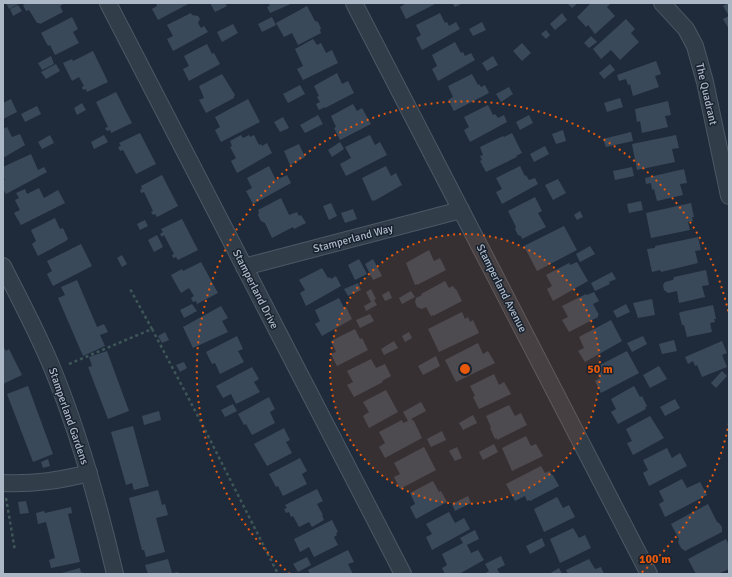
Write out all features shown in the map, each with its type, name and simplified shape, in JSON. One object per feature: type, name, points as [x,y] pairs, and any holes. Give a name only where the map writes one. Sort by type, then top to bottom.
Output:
[{"type":"street","name":"Stamperland Drive","points":[[108,3],[404,574]]},
{"type":"street","name":"Stamperland Avenue","points":[[354,3],[649,574]]},
{"type":"street","name":"The Quadrant","points":[[662,3],[686,29],[695,46],[705,82],[729,196]]},
{"type":"street","name":"Stamperland Way","points":[[244,267],[461,210]]},
{"type":"street","name":"Stamperland Gardens","points":[[3,266],[54,370],[101,513],[115,574]]},
{"type":"street","points":[[4,487],[21,483],[52,482],[89,473]]},
{"type":"path","points":[[129,287],[200,420],[278,574]]},
{"type":"path","points":[[54,370],[152,329]]},
{"type":"path","points":[[4,487],[15,551]]},
{"type":"building","points":[[6,3],[20,3],[9,9]]},
{"type":"building","points":[[26,3],[65,3],[60,6],[63,12],[40,24],[37,23],[29,10],[26,11],[23,5]]},
{"type":"building","points":[[156,3],[190,3],[158,20],[152,9],[157,6]]},
{"type":"building","points":[[210,3],[225,3],[227,6],[215,12]]},
{"type":"building","points":[[268,3],[293,3],[270,13],[267,7],[270,6]]},
{"type":"building","points":[[405,3],[435,4],[406,19],[400,7]]},
{"type":"building","points":[[452,3],[463,3],[455,7]]},
{"type":"building","points":[[567,3],[578,3],[572,8]]},
{"type":"building","points":[[591,3],[611,3],[607,7],[615,16],[595,34],[588,25],[586,27],[577,17]]},
{"type":"building","points":[[729,3],[729,16],[723,6]]},
{"type":"building","points":[[18,5],[22,11],[13,16],[10,9]]},
{"type":"building","points":[[307,6],[315,21],[318,22],[321,28],[321,33],[298,45],[292,33],[284,37],[276,23]]},
{"type":"building","points":[[191,13],[192,15],[198,16],[200,19],[198,23],[201,28],[204,26],[208,32],[173,51],[167,39],[173,36],[167,25]]},
{"type":"building","points":[[440,13],[445,23],[447,22],[449,26],[456,22],[460,29],[422,50],[416,38],[421,35],[416,25]]},
{"type":"building","points":[[562,13],[567,20],[555,30],[550,24]]},
{"type":"building","points":[[729,16],[729,29],[723,19]]},
{"type":"building","points":[[72,17],[78,29],[73,32],[79,43],[55,55],[41,33]]},
{"type":"building","points":[[272,17],[276,25],[262,32],[258,24]]},
{"type":"building","points":[[626,19],[635,29],[631,33],[639,42],[620,60],[611,50],[601,59],[593,49]]},
{"type":"building","points":[[482,22],[486,30],[473,36],[469,29]]},
{"type":"building","points":[[233,24],[238,33],[222,42],[217,32]]},
{"type":"building","points":[[546,30],[550,35],[546,39],[541,34]]},
{"type":"building","points":[[591,36],[597,42],[589,48],[584,43]]},
{"type":"building","points":[[313,39],[317,45],[321,43],[326,53],[332,50],[338,63],[303,80],[297,69],[303,66],[295,49]]},
{"type":"building","points":[[455,42],[461,53],[463,52],[465,56],[471,53],[475,60],[438,81],[432,69],[437,66],[432,55]]},
{"type":"building","points":[[522,43],[531,53],[522,61],[513,51]]},
{"type":"building","points":[[207,44],[212,54],[214,53],[220,64],[189,81],[183,69],[189,66],[184,56]]},
{"type":"building","points":[[93,51],[108,82],[87,92],[86,89],[83,90],[82,87],[84,86],[79,77],[72,81],[63,63],[72,59],[73,61]]},
{"type":"building","points":[[51,56],[54,64],[42,70],[38,63]]},
{"type":"building","points":[[493,56],[498,65],[487,71],[482,63]]},
{"type":"building","points":[[656,61],[661,74],[655,76],[659,87],[633,96],[630,84],[628,85],[626,79],[619,81],[617,75]]},
{"type":"building","points":[[56,64],[60,71],[46,79],[41,72]]},
{"type":"building","points":[[610,64],[615,70],[604,79],[599,73]]},
{"type":"building","points":[[337,73],[342,84],[348,81],[354,93],[319,110],[316,104],[320,102],[317,97],[319,96],[314,86]]},
{"type":"building","points":[[222,74],[235,95],[234,98],[206,113],[199,100],[204,98],[199,86]]},
{"type":"building","points":[[472,74],[478,85],[479,84],[481,87],[485,85],[489,93],[454,111],[448,100],[453,97],[448,86]]},
{"type":"building","points":[[300,85],[305,94],[288,103],[283,94]]},
{"type":"building","points":[[509,87],[513,94],[501,102],[496,94]]},
{"type":"building","points":[[116,92],[132,123],[111,133],[110,130],[107,131],[105,128],[108,127],[96,102]]},
{"type":"building","points":[[620,98],[623,107],[607,112],[604,103]]},
{"type":"building","points":[[11,99],[17,112],[3,119],[3,103]]},
{"type":"building","points":[[248,99],[260,122],[221,142],[215,130],[220,127],[215,117]]},
{"type":"building","points":[[668,101],[671,115],[665,116],[668,127],[642,133],[640,121],[637,122],[635,109]]},
{"type":"building","points":[[82,103],[86,110],[77,115],[74,108]]},
{"type":"building","points":[[353,104],[357,111],[362,108],[371,124],[340,140],[334,128],[336,127],[331,116]]},
{"type":"building","points":[[488,105],[493,115],[495,114],[498,118],[504,115],[507,122],[470,142],[464,130],[469,127],[464,117]]},
{"type":"building","points":[[37,106],[41,114],[25,122],[21,114]]},
{"type":"building","points":[[318,115],[323,124],[305,133],[300,125]]},
{"type":"building","points":[[529,115],[533,123],[520,130],[516,122]]},
{"type":"building","points":[[283,117],[289,128],[280,132],[274,122]]},
{"type":"building","points":[[7,127],[12,137],[20,134],[25,145],[3,158],[3,129]]},
{"type":"building","points":[[563,130],[566,141],[556,144],[552,134]]},
{"type":"building","points":[[631,132],[633,141],[606,147],[603,139]]},
{"type":"building","points":[[140,133],[156,164],[136,174],[123,150],[120,151],[118,147],[121,146],[119,143]]},
{"type":"building","points":[[512,133],[522,153],[516,156],[517,157],[486,172],[480,161],[482,160],[480,156],[483,155],[480,147]]},
{"type":"building","points":[[50,135],[54,143],[42,149],[38,142]]},
{"type":"building","points":[[104,135],[108,142],[94,149],[91,142]]},
{"type":"building","points":[[241,135],[243,138],[249,135],[250,137],[254,135],[259,145],[261,144],[262,146],[267,143],[272,153],[237,173],[231,161],[236,158],[230,147],[232,146],[230,141]]},
{"type":"building","points":[[370,135],[375,145],[380,142],[387,155],[346,176],[340,164],[351,158],[345,147]]},
{"type":"building","points":[[676,135],[679,148],[672,149],[675,162],[637,170],[632,144]]},
{"type":"building","points":[[340,142],[344,149],[332,157],[328,150]]},
{"type":"building","points":[[299,144],[305,157],[290,165],[284,151]]},
{"type":"building","points":[[545,146],[549,154],[534,162],[530,154]]},
{"type":"building","points":[[31,154],[38,170],[44,167],[47,172],[6,194],[3,189],[3,181],[5,180],[3,176],[3,167]]},
{"type":"building","points":[[269,166],[276,180],[287,175],[291,183],[253,204],[246,191],[252,188],[247,178]]},
{"type":"building","points":[[386,166],[391,176],[396,173],[402,185],[372,201],[362,178]]},
{"type":"building","points":[[520,166],[525,176],[526,175],[529,180],[535,178],[538,184],[502,204],[496,192],[502,189],[496,178]]},
{"type":"building","points":[[632,167],[634,176],[615,180],[613,171]]},
{"type":"building","points":[[684,169],[687,183],[680,184],[683,195],[657,201],[654,189],[652,190],[651,183],[646,184],[645,178]]},
{"type":"building","points":[[162,175],[178,206],[157,217],[151,212],[153,211],[144,192],[141,193],[140,190],[142,189],[141,186]]},
{"type":"building","points":[[558,179],[566,193],[553,200],[545,185]]},
{"type":"building","points":[[39,188],[44,198],[58,190],[65,203],[21,225],[14,213],[20,210],[15,200],[19,198],[16,193],[25,189],[27,194]]},
{"type":"building","points":[[535,197],[542,211],[538,213],[546,227],[522,239],[515,229],[516,227],[508,211]]},
{"type":"building","points":[[281,198],[289,215],[297,212],[306,223],[294,229],[293,227],[272,238],[265,223],[261,221],[258,215],[258,210]]},
{"type":"building","points":[[641,201],[643,210],[629,213],[627,204]]},
{"type":"building","points":[[331,203],[337,216],[329,220],[323,206]]},
{"type":"building","points":[[691,203],[694,217],[692,217],[693,221],[688,222],[690,230],[651,238],[646,213]]},
{"type":"building","points":[[353,209],[357,219],[345,223],[341,213]]},
{"type":"building","points":[[580,211],[583,217],[577,220],[574,215]]},
{"type":"building","points":[[55,218],[60,229],[63,228],[68,239],[38,256],[32,244],[36,241],[31,230]]},
{"type":"building","points":[[182,219],[198,250],[178,260],[176,257],[173,258],[172,255],[174,254],[164,235],[162,237],[160,234],[163,232],[161,229]]},
{"type":"building","points":[[145,220],[148,226],[140,230],[137,224]]},
{"type":"building","points":[[564,226],[577,250],[537,271],[524,246]]},
{"type":"building","points":[[157,235],[163,247],[154,252],[148,240]]},
{"type":"building","points":[[698,237],[701,250],[695,251],[698,263],[661,272],[660,270],[652,272],[647,249]]},
{"type":"building","points":[[81,244],[92,266],[53,286],[47,274],[52,271],[47,261]]},
{"type":"building","points":[[590,246],[595,254],[580,262],[576,254]]},
{"type":"building","points":[[429,250],[434,261],[440,258],[446,270],[415,285],[406,263]]},
{"type":"building","points":[[122,255],[127,264],[122,267],[117,258]]},
{"type":"building","points":[[359,259],[367,274],[355,280],[348,265]]},
{"type":"building","points":[[373,259],[382,276],[373,280],[365,264]]},
{"type":"building","points":[[201,262],[218,293],[197,304],[196,301],[193,302],[191,298],[194,296],[189,288],[181,293],[171,275]]},
{"type":"building","points":[[577,262],[588,281],[553,301],[547,289],[552,286],[546,275],[569,263],[570,265]]},
{"type":"building","points":[[322,268],[328,278],[330,277],[331,279],[336,276],[341,286],[306,306],[300,293],[305,290],[299,280]]},
{"type":"building","points":[[706,270],[709,285],[702,286],[705,297],[679,303],[677,291],[668,293],[664,290],[663,285],[665,282],[673,280],[674,277]]},
{"type":"building","points":[[612,272],[616,279],[609,282],[610,284],[595,291],[591,283]]},
{"type":"building","points":[[77,280],[97,327],[104,324],[108,332],[100,335],[105,346],[83,356],[58,298],[65,295],[61,287]]},
{"type":"building","points":[[445,281],[449,288],[453,286],[456,289],[462,301],[433,316],[431,316],[426,307],[422,309],[417,307],[415,302],[416,298]]},
{"type":"building","points":[[358,283],[361,290],[348,296],[344,289]]},
{"type":"building","points":[[371,289],[377,305],[366,311],[364,306],[371,302],[366,292]]},
{"type":"building","points":[[389,291],[392,298],[385,301],[382,295]]},
{"type":"building","points":[[411,291],[415,297],[402,304],[399,298]]},
{"type":"building","points":[[594,292],[599,301],[593,304],[599,315],[598,317],[569,332],[562,320],[568,317],[562,306],[586,294],[587,295]]},
{"type":"building","points":[[339,298],[344,308],[346,307],[352,319],[322,336],[315,324],[320,321],[315,310]]},
{"type":"building","points":[[652,299],[655,315],[638,318],[633,303]]},
{"type":"building","points":[[192,304],[197,311],[184,318],[180,310]]},
{"type":"building","points":[[626,304],[630,312],[617,318],[613,311]]},
{"type":"building","points":[[713,305],[716,319],[714,319],[715,322],[710,323],[712,332],[687,337],[679,313]]},
{"type":"building","points":[[221,306],[228,318],[222,321],[228,332],[193,348],[183,327]]},
{"type":"building","points":[[462,312],[465,319],[468,317],[470,322],[473,320],[479,333],[439,352],[428,329]]},
{"type":"building","points":[[370,314],[374,321],[360,328],[356,320]]},
{"type":"building","points":[[611,320],[622,341],[585,362],[578,351],[584,348],[579,337]]},
{"type":"building","points":[[355,329],[360,339],[362,338],[368,350],[337,366],[331,354],[336,352],[331,341]]},
{"type":"building","points":[[165,332],[169,340],[162,343],[158,336]]},
{"type":"building","points":[[409,332],[412,338],[405,342],[402,336]]},
{"type":"building","points":[[237,336],[243,349],[238,351],[244,362],[220,374],[215,363],[212,364],[206,352]]},
{"type":"building","points":[[643,336],[647,344],[632,352],[627,343]]},
{"type":"building","points":[[674,340],[677,351],[662,354],[659,344]]},
{"type":"building","points":[[394,341],[398,348],[384,355],[381,349]]},
{"type":"building","points":[[722,341],[727,353],[722,355],[727,367],[702,377],[697,365],[695,366],[693,361],[688,364],[685,357]]},
{"type":"building","points":[[478,343],[483,354],[488,351],[495,363],[456,382],[445,360]]},
{"type":"building","points":[[3,346],[6,351],[9,349],[22,375],[3,384]]},
{"type":"building","points":[[107,351],[129,411],[108,419],[88,367],[92,366],[89,357]]},
{"type":"building","points":[[627,351],[639,373],[601,393],[595,381],[600,378],[594,368]]},
{"type":"building","points":[[436,356],[440,366],[423,375],[418,366]]},
{"type":"building","points":[[371,359],[376,368],[385,364],[391,376],[382,381],[383,382],[354,397],[347,385],[353,382],[347,371]]},
{"type":"building","points":[[184,362],[187,368],[180,372],[176,365]]},
{"type":"building","points":[[659,366],[667,379],[650,388],[643,375]]},
{"type":"building","points":[[252,367],[259,379],[254,382],[260,392],[236,404],[231,394],[223,398],[216,386]]},
{"type":"building","points":[[722,371],[727,376],[716,388],[711,383]]},
{"type":"building","points":[[494,374],[499,385],[504,382],[511,394],[479,409],[473,397],[475,396],[470,386]]},
{"type":"building","points":[[28,386],[53,454],[33,462],[7,394]]},
{"type":"building","points":[[634,386],[640,397],[642,396],[647,406],[645,408],[646,409],[618,424],[611,412],[616,409],[611,399]]},
{"type":"building","points":[[386,390],[398,412],[369,428],[363,416],[369,412],[363,402]]},
{"type":"building","points":[[269,397],[275,409],[270,412],[275,423],[252,435],[238,414]]},
{"type":"building","points":[[675,399],[680,408],[665,416],[660,407]]},
{"type":"building","points":[[421,402],[426,411],[411,419],[414,421],[422,438],[385,458],[379,447],[385,443],[379,432],[402,420],[403,423],[408,421],[403,412]]},
{"type":"building","points":[[233,404],[237,411],[225,417],[221,410]]},
{"type":"building","points":[[509,405],[515,416],[521,413],[527,425],[497,440],[497,438],[495,439],[486,416]]},
{"type":"building","points":[[159,411],[161,420],[144,425],[142,416]]},
{"type":"building","points":[[473,415],[477,423],[463,430],[459,423]]},
{"type":"building","points":[[650,416],[664,438],[633,455],[627,443],[632,441],[626,429]]},
{"type":"building","points":[[133,426],[149,486],[134,490],[132,483],[126,485],[111,432]]},
{"type":"building","points":[[284,428],[290,440],[286,442],[292,453],[267,466],[254,444]]},
{"type":"building","points":[[442,431],[446,440],[431,447],[427,439]]},
{"type":"building","points":[[526,436],[531,446],[536,444],[543,456],[512,471],[502,448]]},
{"type":"building","points":[[494,444],[498,452],[483,460],[479,452]]},
{"type":"building","points":[[424,447],[436,470],[400,489],[394,477],[400,474],[394,463]]},
{"type":"building","points":[[457,447],[462,458],[455,461],[449,451]]},
{"type":"building","points":[[667,448],[672,458],[680,453],[687,466],[649,486],[643,473],[648,470],[643,460]]},
{"type":"building","points":[[300,458],[307,471],[302,474],[307,484],[283,496],[269,474]]},
{"type":"building","points":[[48,459],[50,466],[43,468],[41,462]]},
{"type":"building","points":[[541,466],[545,473],[549,471],[553,475],[559,486],[530,501],[527,501],[525,496],[515,501],[506,484]]},
{"type":"building","points":[[682,479],[687,488],[700,482],[707,495],[665,517],[659,504],[664,501],[659,491]]},
{"type":"building","points":[[433,481],[447,502],[416,519],[410,507],[415,504],[410,493]]},
{"type":"building","points":[[317,489],[323,501],[317,504],[324,520],[312,527],[309,522],[299,527],[293,516],[291,517],[289,512],[286,513],[284,509],[287,508],[285,505]]},
{"type":"building","points":[[158,490],[162,505],[165,504],[168,515],[156,518],[165,552],[146,557],[144,550],[142,550],[129,498]]},
{"type":"building","points":[[468,496],[471,503],[455,511],[452,504]]},
{"type":"building","points":[[557,497],[563,508],[569,505],[575,517],[544,532],[534,509]]},
{"type":"building","points":[[26,501],[29,513],[20,514],[18,502]]},
{"type":"building","points":[[708,504],[717,522],[722,527],[722,532],[685,551],[681,548],[678,542],[679,539],[671,524]]},
{"type":"building","points":[[71,507],[72,513],[68,514],[80,562],[51,568],[49,560],[55,558],[46,522],[38,524],[36,513],[44,511],[45,513]]},
{"type":"building","points":[[449,512],[455,523],[464,518],[470,529],[432,550],[426,537],[432,534],[426,524]]},
{"type":"building","points":[[332,520],[338,532],[334,537],[338,545],[314,557],[309,547],[300,552],[294,539]]},
{"type":"building","points":[[573,528],[579,538],[585,535],[591,548],[560,563],[550,539]]},
{"type":"building","points":[[475,530],[479,539],[467,545],[471,553],[478,550],[484,560],[459,574],[445,574],[442,568],[447,565],[442,554],[463,543],[460,538]]},
{"type":"building","points":[[542,538],[545,546],[530,554],[526,546]]},
{"type":"building","points":[[726,539],[729,545],[729,569],[718,574],[696,574],[688,559]]},
{"type":"building","points":[[348,550],[354,562],[348,564],[353,574],[310,574],[308,570]]},
{"type":"building","points":[[501,556],[505,565],[497,569],[500,574],[484,574],[489,571],[485,564]]},
{"type":"building","points":[[307,557],[311,565],[298,572],[293,564]]},
{"type":"building","points":[[168,559],[172,573],[178,572],[179,574],[148,574],[145,565]]},
{"type":"building","points":[[589,559],[595,569],[601,567],[604,574],[568,574],[566,570]]},
{"type":"building","points":[[80,568],[81,573],[83,572],[83,574],[58,574]]},
{"type":"building","points":[[559,568],[562,574],[549,574]]}]
